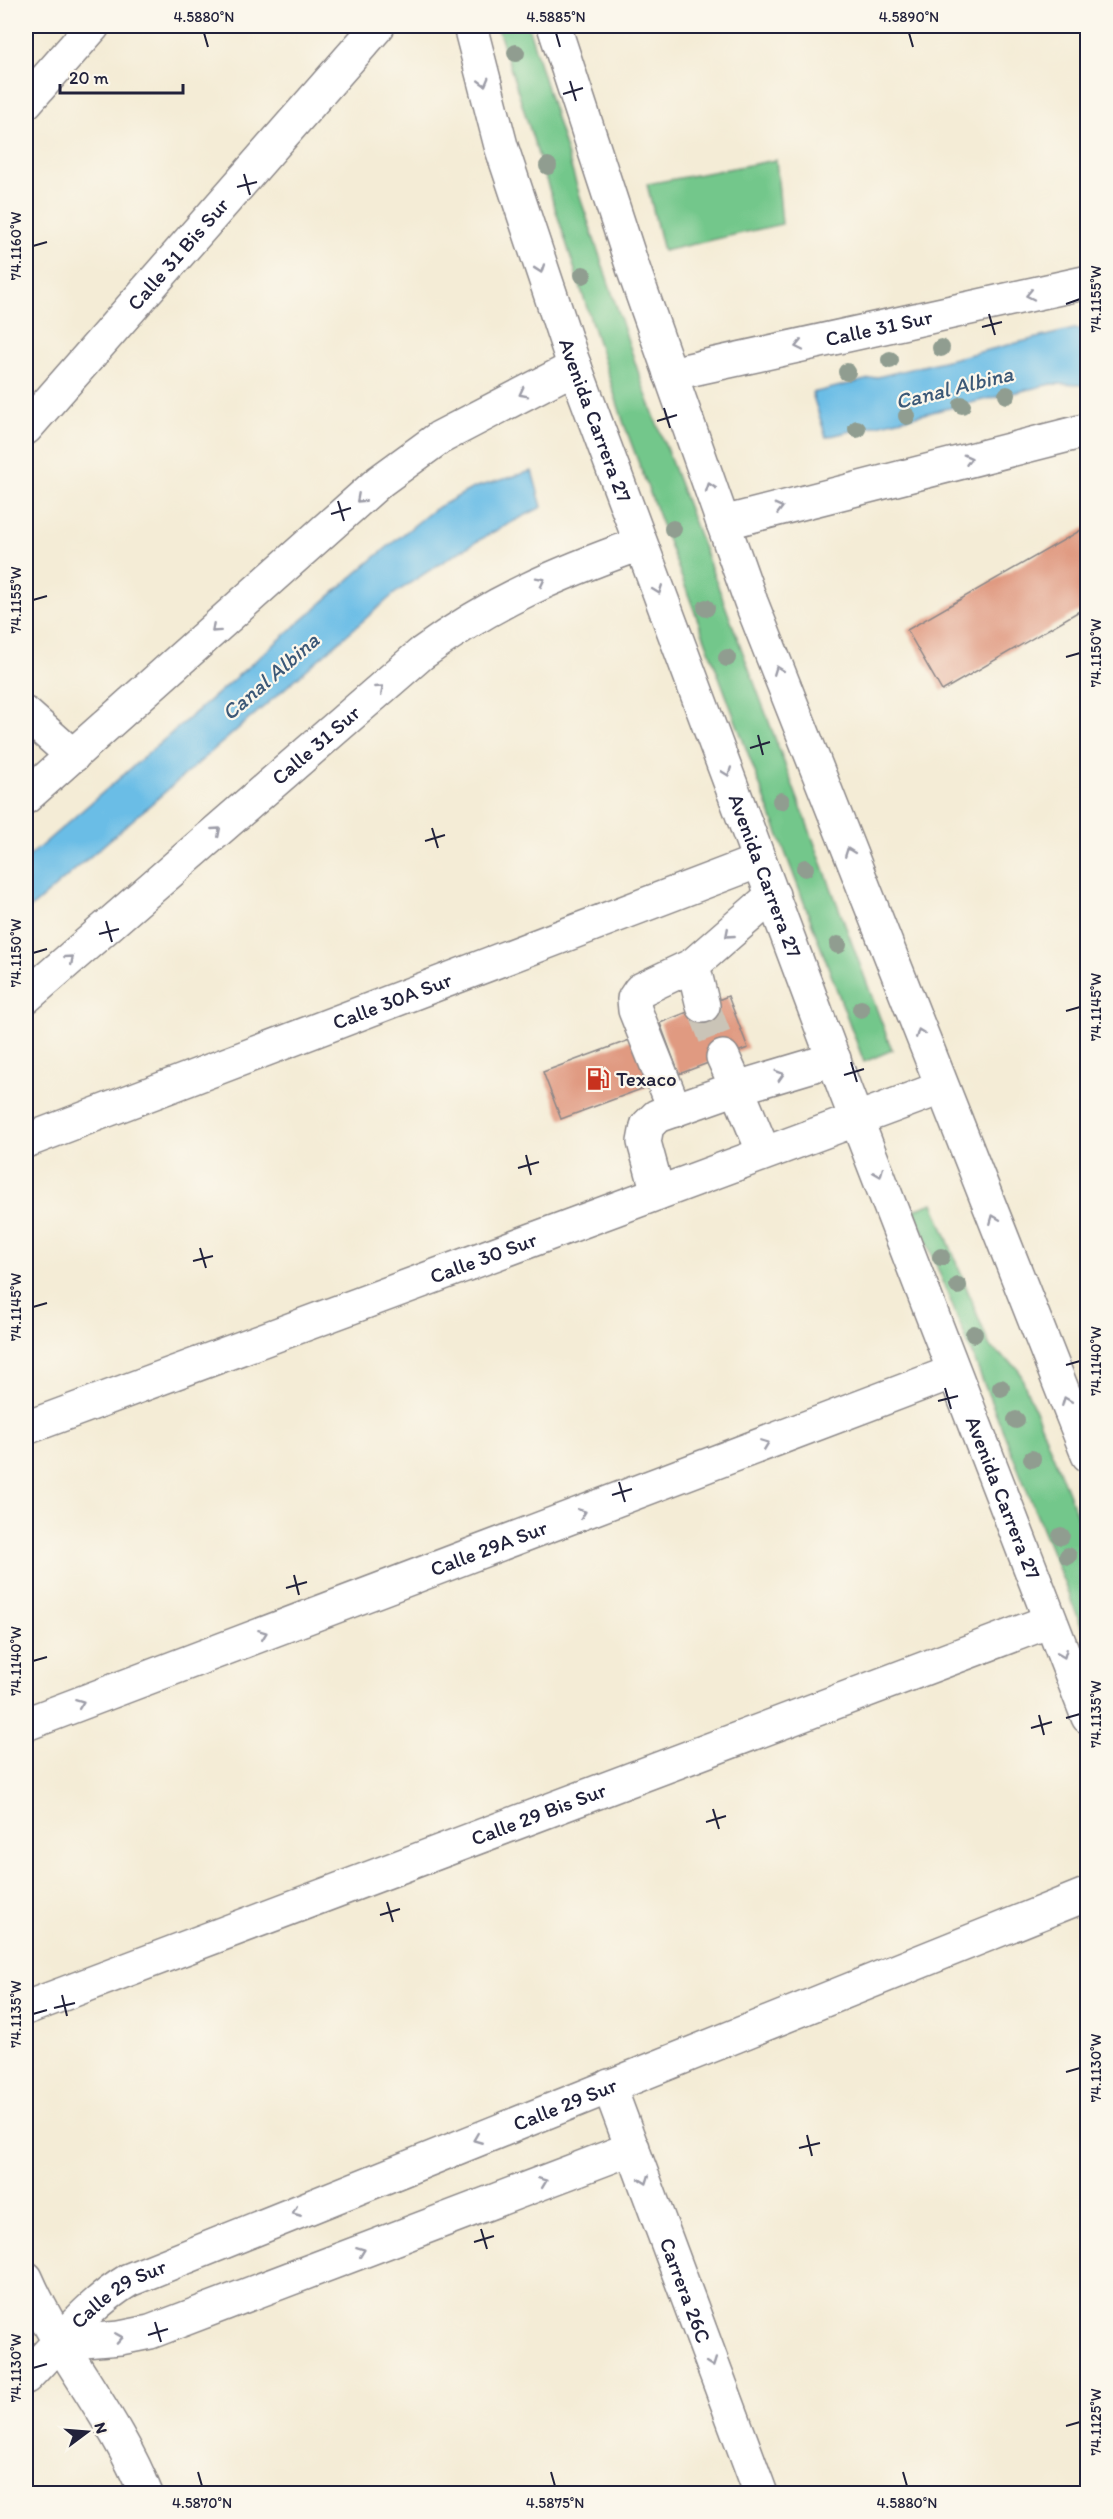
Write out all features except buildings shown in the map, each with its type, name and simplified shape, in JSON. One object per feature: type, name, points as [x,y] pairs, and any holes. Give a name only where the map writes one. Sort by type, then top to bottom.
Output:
[{"type":"street","points":[[26,102],[93,26]]},
{"type":"street","name":"Calle 31 Bis Sur","points":[[26,428],[378,26]]},
{"type":"street","name":"Avenida Carrera 27","points":[[470,26],[501,146],[575,367],[834,1059],[1088,1717]]},
{"type":"street","points":[[554,26],[670,374],[751,602],[941,1088],[1086,1445]]},
{"type":"street","name":"Calle 31 Sur","points":[[670,374],[1088,282]]},
{"type":"street","points":[[26,797],[396,469],[439,438],[575,367]]},
{"type":"street","points":[[723,523],[1088,429]]},
{"type":"street","name":"Calle 31 Sur","points":[[26,997],[421,654],[488,609],[550,577],[640,544]]},
{"type":"street","points":[[26,714],[73,756]]},
{"type":"street","name":"Calle 30A Sur","points":[[26,1141],[759,861]]},
{"type":"street","points":[[675,1110],[636,1010],[634,999],[640,990],[693,965],[773,895]]},
{"type":"street","points":[[693,965],[704,1006]]},
{"type":"street","points":[[723,1057],[764,1153]]},
{"type":"street","points":[[658,1193],[644,1142],[647,1126],[657,1116],[737,1088],[834,1059]]},
{"type":"street","name":"Calle 30 Sur","points":[[26,1428],[941,1088]]},
{"type":"street","name":"Calle 29A Sur","points":[[26,1724],[953,1372]]},
{"type":"street","name":"Calle 29 Bis Sur","points":[[26,2008],[1050,1621]]},
{"type":"street","name":"Calle 29 Sur","points":[[26,2377],[60,2343],[81,2315],[103,2296],[129,2280],[1088,1894]]},
{"type":"street","name":"Carrera 26C","points":[[609,2086],[761,2493]]},
{"type":"street","name":"Calle 29 Sur","points":[[60,2343],[120,2338],[150,2332],[633,2148]]},
{"type":"street","points":[[26,2278],[60,2343],[104,2409],[146,2493]]},
{"type":"green space","points":[[497,26],[528,26],[583,206],[644,389],[892,1050],[864,1062],[624,424]]},
{"type":"green space","points":[[776,160],[782,224],[663,251],[647,184]]},
{"type":"green space","points":[[933,1203],[990,1347],[1018,1368],[1087,1540],[1087,1640],[914,1210]]},
{"type":"water","name":"Canal Albina","points":[[1074,329],[1087,330],[1087,385],[1051,384],[826,437],[812,393]]},
{"type":"water","name":"Canal Albina","points":[[532,471],[542,507],[466,548],[394,594],[26,912],[26,859],[374,558],[433,510],[473,488]]},
{"type":"tunnel","points":[[703,1006],[723,1057]]},
{"type":"place","name":"Texaco","points":[[598,1079]]}]
